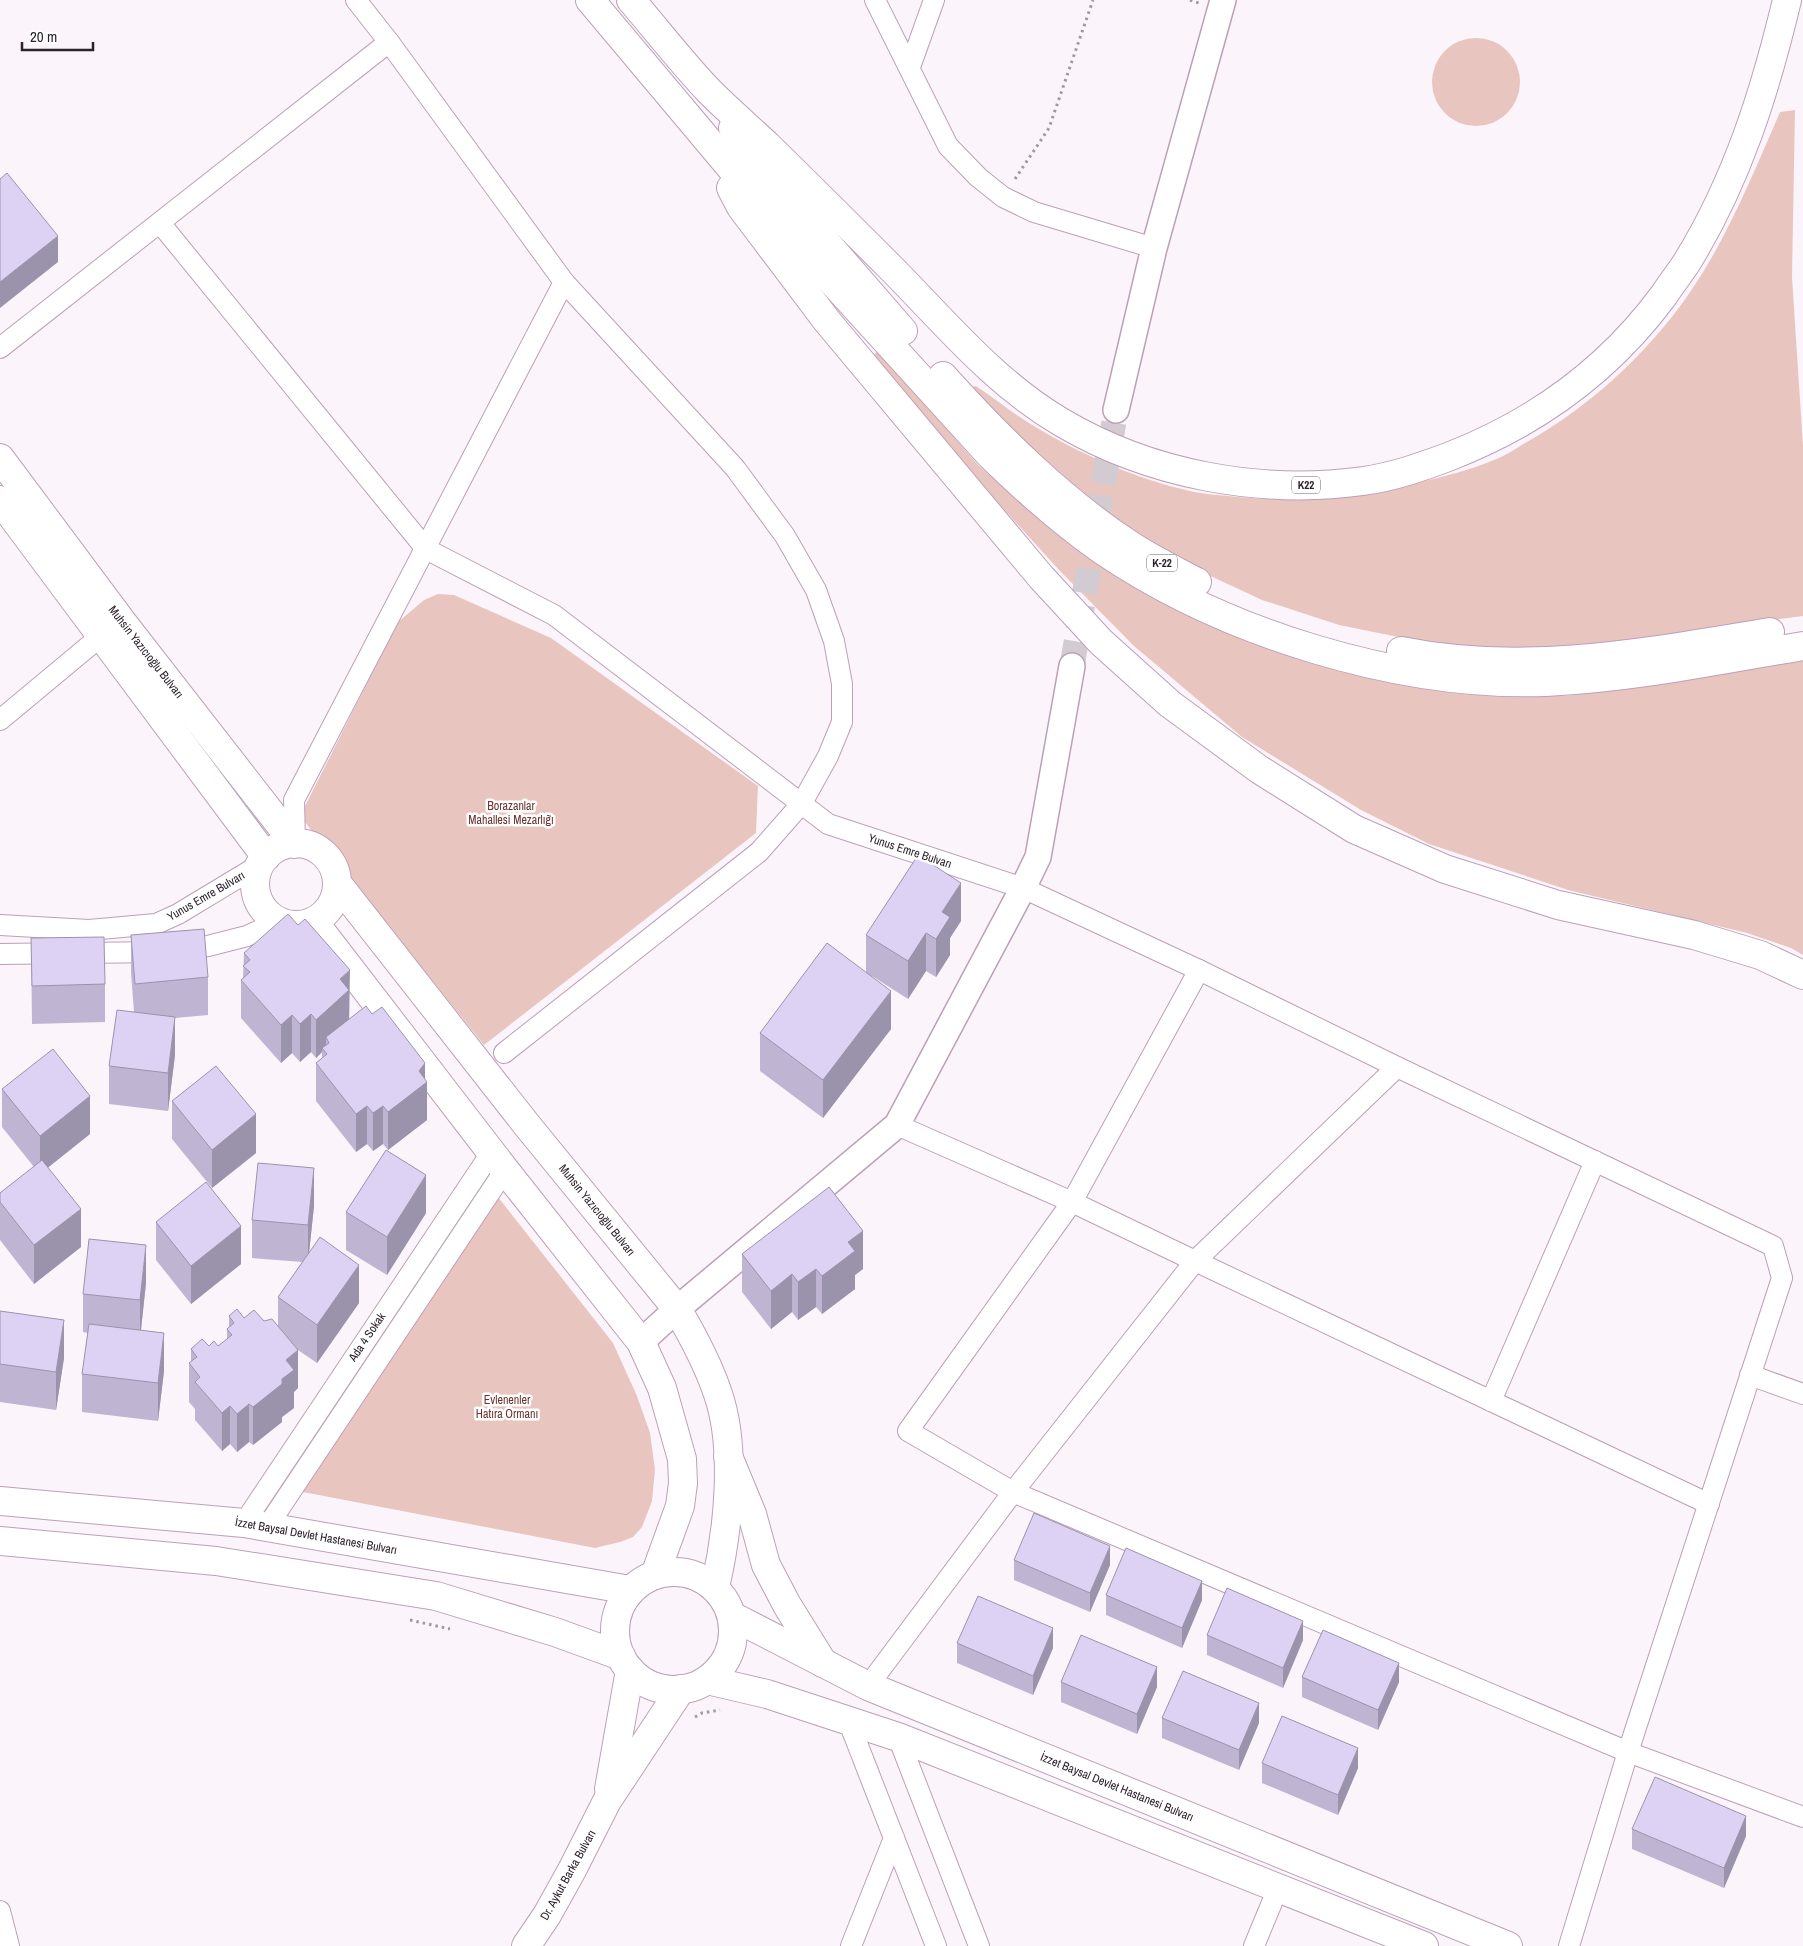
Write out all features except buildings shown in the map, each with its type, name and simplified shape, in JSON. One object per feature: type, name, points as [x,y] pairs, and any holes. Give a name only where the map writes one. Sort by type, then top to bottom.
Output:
[{"type":"main road","points":[[590,0],[702,134],[740,207],[826,321],[1041,576],[1101,642],[1170,704],[1260,770],[1354,829],[1445,869],[1558,905],[1694,935],[1760,956],[1803,975]]},
{"type":"main road","points":[[631,0],[708,89]]},
{"type":"main road","name":"K22","points":[[708,89],[925,302],[982,362],[1019,395],[1062,423],[1128,455],[1170,468],[1216,478],[1259,484],[1307,485],[1364,481],[1415,469],[1504,434],[1542,412],[1617,351],[1649,314],[1687,263],[1732,178],[1757,113],[1787,0]]},
{"type":"main road","name":"K-22","points":[[708,89],[752,157],[878,303],[998,434],[1073,503],[1127,544],[1211,589],[1269,614],[1358,642],[1404,651],[1491,662],[1574,660],[1629,655],[1803,627]]},
{"type":"main road","name":"K-22","points":[[702,134],[758,200],[984,449],[1024,488],[1062,521],[1102,550],[1144,576],[1199,604],[1298,644],[1349,658],[1400,670],[1445,677],[1499,681],[1546,682],[1644,673],[1803,646]]},
{"type":"main road","name":"Muhsin Yazıcıoğlu Bulvarı","points":[[0,458],[123,623],[295,844]]},
{"type":"main road","points":[[0,500],[264,860]]},
{"type":"main road","points":[[295,844],[308,845],[328,859],[335,870],[337,883],[336,895],[324,915],[314,922],[296,925],[279,921],[270,915],[262,907],[257,896],[256,886],[257,874],[264,860],[279,848],[295,844]]},
{"type":"main road","name":"Muhsin Yazıcıoğlu Bulvarı","points":[[337,883],[526,1124],[676,1309],[696,1342],[719,1396],[726,1430],[727,1522],[723,1555],[715,1587]]},
{"type":"main road","points":[[314,922],[640,1342],[662,1388],[682,1459],[683,1483],[680,1506],[655,1575]]},
{"type":"main road","points":[[727,1453],[752,1514],[766,1565],[786,1605],[824,1664]]},
{"type":"main road","name":"İzzet Baysal Devlet Hastanesi Bulvarı","points":[[0,1501],[256,1525],[630,1590]]},
{"type":"main road","points":[[0,1541],[216,1561],[436,1596],[555,1632],[625,1663]]},
{"type":"main road","points":[[682,1571],[700,1577],[715,1587],[726,1602],[732,1616],[733,1637],[728,1655],[718,1670],[707,1680],[687,1689],[668,1690],[651,1685],[635,1675],[625,1663],[616,1643],[615,1624],[620,1606],[630,1590],[645,1579],[663,1572],[682,1571]]},
{"type":"main road","name":"İzzet Baysal Devlet Hastanesi Bulvarı","points":[[732,1616],[868,1686],[1508,1946]]},
{"type":"main road","name":"Dr. Aykut Barka Bulvarı","points":[[607,1801],[625,1663]]},
{"type":"main road","points":[[707,1680],[767,1694],[898,1737],[1424,1946]]},
{"type":"main road","name":"Dr. Aykut Barka Bulvarı","points":[[526,1946],[547,1915],[607,1801],[681,1689]]},
{"type":"street","points":[[356,0],[389,42],[564,282],[735,468],[786,536],[816,590],[836,650],[842,684],[842,722],[828,756],[802,803],[759,852],[504,1053]]},
{"type":"street","points":[[875,0],[948,146],[978,177],[1003,197],[1034,212],[1154,248]]},
{"type":"street","points":[[910,67],[934,0]]},
{"type":"street","points":[[1116,410],[1154,248],[1223,0]]},
{"type":"street","points":[[0,348],[389,42]]},
{"type":"street","points":[[160,223],[426,549]]},
{"type":"street","points":[[295,844],[294,800],[564,282]]},
{"type":"street","name":"Yunus Emre Bulvarı","points":[[426,549],[554,615],[828,824],[1024,888],[1773,1246],[1782,1278],[1628,1752],[1569,1946]]},
{"type":"street","points":[[0,720],[101,636]]},
{"type":"street","points":[[640,1342],[676,1309],[897,1125],[1024,888],[1038,856],[1072,666]]},
{"type":"street","name":"Yunus Emre Bulvarı","points":[[0,925],[89,930],[156,924],[178,914],[264,860]]},
{"type":"street","points":[[0,954],[161,952],[208,946],[247,936],[279,921]]},
{"type":"street","points":[[1199,970],[1072,1202],[908,1431],[1013,1492],[1628,1752],[1803,1817]]},
{"type":"street","points":[[868,1686],[1013,1492],[1195,1261],[1397,1067]]},
{"type":"street","points":[[897,1125],[1072,1202],[1709,1504]]},
{"type":"street","name":"Ada 4 Sokak","points":[[256,1525],[498,1161]]},
{"type":"street","points":[[1491,1401],[1595,1161]]},
{"type":"street","points":[[1750,1375],[1803,1394]]},
{"type":"street","points":[[848,1720],[936,1946]]},
{"type":"street","points":[[898,1737],[979,1946]]},
{"type":"street","points":[[851,1946],[894,1838]]},
{"type":"street","points":[[1254,1946],[1278,1888]]},
{"type":"street","points":[[0,1912],[9,1946]]},
{"type":"path","points":[[1003,197],[1049,128],[1093,0]]},
{"type":"green space","points":[[1467,38],[1485,38],[1501,45],[1513,57],[1520,73],[1520,91],[1513,107],[1501,119],[1485,126],[1467,126],[1451,119],[1439,107],[1432,91],[1432,73],[1439,57],[1451,45]]},
{"type":"green space","points":[[1795,110],[1792,277],[1803,446],[1803,616],[1580,646],[1498,648],[1418,641],[1339,625],[1262,600],[1174,559],[1116,522],[1057,477],[969,388],[976,386],[1031,424],[1094,458],[1154,481],[1198,493],[1279,499],[1349,496],[1396,488],[1476,467],[1506,454],[1546,431],[1604,388],[1639,355],[1688,295],[1719,245],[1745,192],[1780,112]]},
{"type":"green space","points":[[878,350],[979,466],[1071,546],[1114,575],[1160,601],[1248,642],[1341,672],[1442,691],[1502,696],[1566,696],[1667,683],[1803,657],[1803,955],[1791,948],[1747,933],[1568,890],[1429,844],[1361,810],[1242,737],[1134,646],[1060,571],[989,493],[874,355]]},
{"type":"green space","name":"Borazanlar Mahallesi Mezarlığı","points":[[438,594],[454,595],[551,638],[758,786],[756,833],[484,1045],[300,816],[398,622],[424,600]]},
{"type":"green space","name":"Evlenenler Hatıra Ormanı","points":[[498,1197],[613,1343],[637,1396],[650,1433],[655,1469],[652,1501],[642,1527],[633,1537],[620,1542],[595,1548],[303,1492]]},
{"type":"tunnel","points":[[1072,666],[1116,410]]}]
